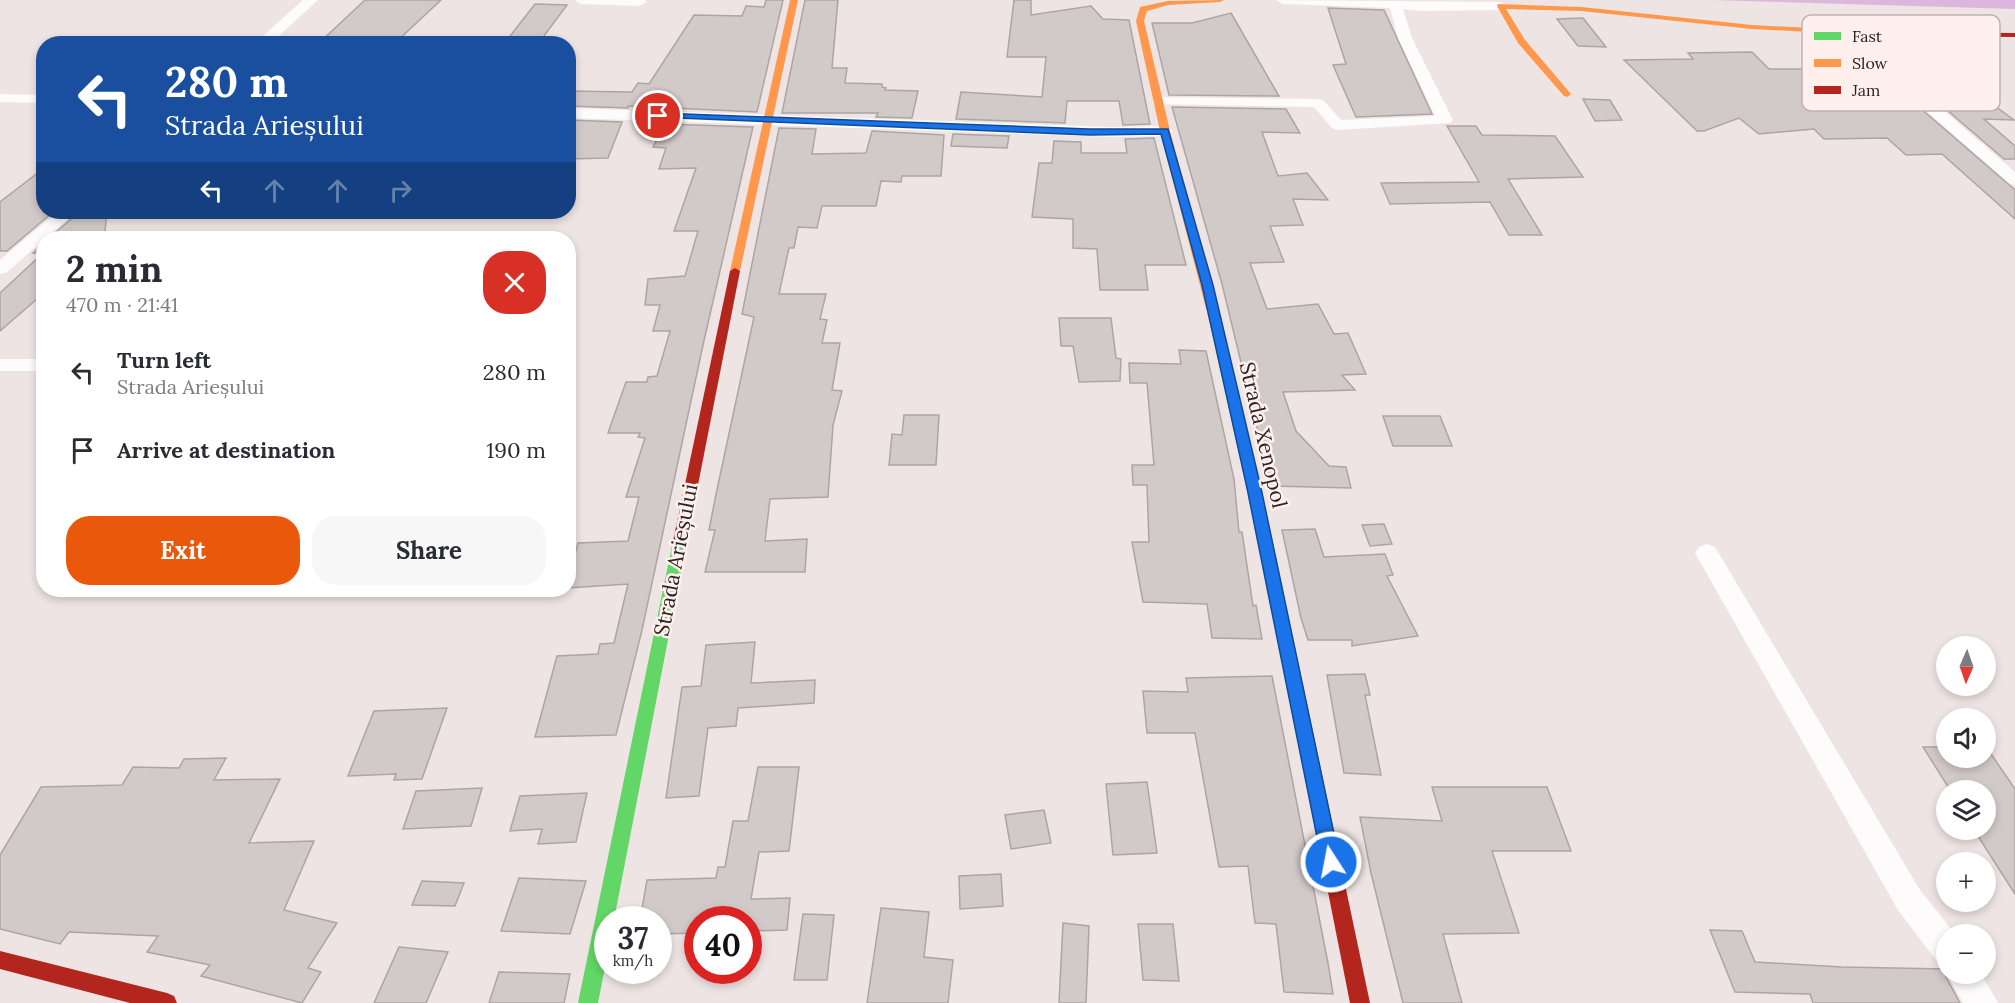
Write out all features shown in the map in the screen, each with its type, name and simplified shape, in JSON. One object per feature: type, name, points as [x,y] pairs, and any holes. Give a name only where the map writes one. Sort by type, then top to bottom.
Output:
[{"type":"street","points":[[270,36],[311,0]]},
{"type":"street","points":[[581,0],[640,2]]},
{"type":"street","name":"Strada Arieșului","points":[[588,1003],[718,345],[794,0]]},
{"type":"street","name":"Strada Xenopol","points":[[1220,0],[1168,3],[1143,9],[1140,21],[1165,131],[1207,285],[1259,511],[1360,1003]]},
{"type":"street","points":[[1282,0],[1422,7],[1579,8],[1716,24],[1802,29]]},
{"type":"street","points":[[1159,101],[1318,103],[1337,125],[1445,120],[1405,38],[1395,4]]},
{"type":"street","points":[[1501,6],[1521,41],[1567,94]]},
{"type":"street","points":[[2000,35],[2015,35]]},
{"type":"street","points":[[0,98],[36,99]]},
{"type":"street","points":[[1935,111],[2015,180]]},
{"type":"street","points":[[576,113],[769,118],[1111,132],[1165,131]]},
{"type":"street","points":[[45,231],[59,219]]},
{"type":"street","points":[[0,269],[36,238]]},
{"type":"street","points":[[0,365],[36,365]]},
{"type":"street","points":[[1707,553],[1909,900],[1936,935]]},
{"type":"street","points":[[0,960],[167,1003]]},
{"type":"street","points":[[1970,984],[1982,1003]]},
{"type":"shaded area","points":[[1711,0],[2015,0],[2015,9]]},
{"type":"building","points":[[365,0],[441,0],[403,36],[327,36]]},
{"type":"building","points":[[766,0],[783,0],[757,112],[628,106],[628,108],[576,106],[576,91],[632,92],[638,83],[649,84],[694,15],[742,16],[746,6],[764,7]]},
{"type":"building","points":[[805,0],[838,0],[832,68],[847,68],[845,83],[882,84],[885,90],[918,91],[912,118],[876,117],[878,113],[782,113]]},
{"type":"building","points":[[1014,0],[1031,0],[1031,15],[1091,6],[1103,19],[1129,20],[1150,124],[1123,125],[1119,101],[1067,101],[1065,123],[956,119],[961,92],[1042,97],[1046,57],[1007,57]]},
{"type":"building","points":[[535,4],[567,5],[544,36],[510,36]]},
{"type":"building","points":[[1328,8],[1384,10],[1432,114],[1356,117],[1333,65],[1346,64]]},
{"type":"building","points":[[1231,13],[1279,96],[1169,95],[1152,23],[1192,23]]},
{"type":"building","points":[[1583,18],[1606,47],[1578,46],[1557,19]]},
{"type":"building","points":[[1752,52],[1769,69],[1802,69],[1802,111],[1924,111],[2015,190],[2015,219],[1942,154],[1906,155],[1887,138],[1824,139],[1814,129],[1759,134],[1739,118],[1704,131],[1697,131],[1624,60],[1693,59],[1688,53]]},
{"type":"building","points":[[1583,99],[1610,100],[1622,120],[1595,121]]},
{"type":"building","points":[[1172,107],[1286,109],[1300,133],[1262,132],[1278,176],[1307,173],[1328,200],[1293,199],[1303,225],[1270,226],[1284,262],[1250,263],[1267,309],[1318,304],[1334,334],[1348,333],[1366,374],[1342,375],[1355,390],[1283,392],[1296,431],[1329,466],[1346,467],[1351,488],[1271,486],[1222,284]]},
{"type":"building","points":[[2000,110],[2014,120],[1984,119],[2015,146],[2015,159],[2004,159],[1948,111]]},
{"type":"building","points":[[576,120],[622,122],[608,158],[576,159]]},
{"type":"building","points":[[665,124],[753,127],[703,345],[642,630],[616,735],[535,737],[557,656],[598,654],[600,644],[614,643],[628,584],[576,587],[576,550],[578,543],[628,541],[639,497],[626,497],[645,438],[638,437],[640,433],[608,433],[626,382],[647,382],[648,377],[657,376],[670,331],[653,331],[660,305],[645,305],[648,279],[685,276],[698,231],[674,231],[696,168],[659,169],[666,148],[653,147]]},
{"type":"building","points":[[1447,126],[1476,126],[1482,135],[1555,136],[1583,177],[1508,179],[1542,235],[1509,235],[1490,202],[1390,204],[1381,183],[1479,182]]},
{"type":"building","points":[[779,128],[816,129],[812,154],[866,153],[872,131],[944,135],[941,176],[902,176],[901,182],[881,181],[876,206],[822,206],[817,228],[798,227],[794,248],[789,248],[779,294],[826,294],[820,319],[827,320],[822,343],[840,343],[832,390],[842,391],[833,425],[828,497],[770,499],[765,541],[807,539],[805,572],[705,572],[715,530],[709,530],[754,317],[742,314]]},
{"type":"building","points":[[953,134],[1009,136],[1007,148],[951,146]]},
{"type":"building","points":[[1154,138],[1186,265],[1145,265],[1148,290],[1100,290],[1097,249],[1073,248],[1073,219],[1032,217],[1039,163],[1052,163],[1054,141],[1081,142],[1081,153],[1127,153],[1125,139]]},
{"type":"building","points":[[36,174],[36,219],[45,219],[7,251],[0,251],[0,202]]},
{"type":"building","points":[[71,219],[106,219],[105,231],[57,231]]},
{"type":"building","points":[[36,260],[36,300],[0,331],[0,293]]},
{"type":"building","points":[[1059,318],[1111,318],[1116,358],[1121,359],[1120,381],[1079,382],[1073,346],[1061,346]]},
{"type":"building","points":[[1179,350],[1206,351],[1234,479],[1239,532],[1242,532],[1253,606],[1256,605],[1262,639],[1212,638],[1207,604],[1143,602],[1132,542],[1149,542],[1147,485],[1133,485],[1132,465],[1154,465],[1147,383],[1130,383],[1129,363],[1181,364]]},
{"type":"building","points":[[904,415],[939,415],[936,465],[889,465],[892,434],[902,435]]},
{"type":"building","points":[[1383,416],[1440,416],[1452,446],[1393,446]]},
{"type":"building","points":[[1384,524],[1392,544],[1370,546],[1362,525]]},
{"type":"building","points":[[1315,529],[1324,557],[1385,554],[1393,575],[1387,576],[1418,636],[1352,646],[1352,640],[1308,640],[1282,530]]},
{"type":"building","points":[[755,642],[751,683],[815,680],[814,703],[738,708],[736,726],[708,728],[699,796],[666,798],[682,687],[701,686],[706,645]]},
{"type":"building","points":[[1365,674],[1370,695],[1365,695],[1381,775],[1344,773],[1327,675]]},
{"type":"building","points":[[1272,676],[1333,994],[1284,992],[1276,924],[1255,923],[1248,866],[1219,867],[1195,733],[1147,733],[1143,691],[1188,692],[1186,678]]},
{"type":"building","points":[[447,708],[422,779],[394,780],[396,774],[348,776],[374,711]]},
{"type":"building","points":[[1923,747],[1936,747],[1936,768]]},
{"type":"building","points":[[226,758],[214,780],[280,779],[249,843],[314,841],[284,910],[337,923],[308,968],[321,972],[302,1003],[201,976],[210,965],[147,952],[158,936],[69,932],[60,944],[0,929],[0,855],[41,787],[122,785],[133,767],[179,768],[184,759]]},
{"type":"building","points":[[1996,761],[2015,789],[2015,894],[1996,864],[1996,852],[1988,852],[1980,840],[1996,840],[1996,780],[1944,780],[1936,768],[1996,768]]},
{"type":"building","points":[[758,767],[799,767],[789,851],[759,852],[751,899],[790,898],[787,930],[762,931],[762,906],[684,906],[684,933],[672,934],[672,906],[642,906],[647,880],[716,878],[718,867],[725,867],[733,821],[748,821]]},
{"type":"building","points":[[1147,782],[1157,853],[1113,855],[1106,784]]},
{"type":"building","points":[[1432,787],[1547,787],[1571,851],[1492,851],[1519,933],[1443,934],[1462,1003],[1403,1003],[1371,873],[1360,817],[1442,821]]},
{"type":"building","points":[[482,788],[471,826],[403,829],[416,791]]},
{"type":"building","points":[[587,793],[576,842],[538,844],[542,829],[510,831],[520,796]]},
{"type":"building","points":[[1044,810],[1051,843],[1011,849],[1005,815]]},
{"type":"building","points":[[1001,874],[1003,906],[960,909],[959,876]]},
{"type":"building","points":[[519,878],[586,881],[570,934],[501,931]]},
{"type":"building","points":[[422,881],[464,883],[455,906],[412,905]]},
{"type":"building","points":[[881,908],[929,912],[924,957],[953,960],[948,1003],[867,1003]]},
{"type":"building","points":[[803,914],[834,915],[827,980],[794,980]]},
{"type":"building","points":[[1063,923],[1089,926],[1086,1003],[1059,1003]]},
{"type":"building","points":[[1138,924],[1173,924],[1179,981],[1143,980]]},
{"type":"building","points":[[1710,930],[1742,931],[1755,962],[1936,969],[1936,984],[1950,984],[1960,1003],[1813,1003],[1810,994],[1735,992]]},
{"type":"building","points":[[399,947],[448,952],[426,1003],[374,1003]]},
{"type":"building","points":[[499,972],[570,974],[564,1003],[489,1003]]},
{"type":"traffic: fast","points":[[1215,320],[1259,511],[1295,685]]},
{"type":"traffic: fast","points":[[588,1003],[680,541]]},
{"type":"traffic: slow","points":[[735,271],[794,0]]},
{"type":"traffic: slow","points":[[1215,320],[1165,131],[1140,21],[1143,9],[1168,3],[1220,0]]},
{"type":"traffic: slow","points":[[1567,94],[1521,41],[1501,6],[1581,9],[1752,27],[1802,30]]},
{"type":"traffic: jam","points":[[2000,35],[2015,35]]},
{"type":"traffic: jam","points":[[680,541],[735,271]]},
{"type":"traffic: jam","points":[[1295,685],[1360,1003]]},
{"type":"traffic: jam","points":[[0,960],[167,1003]]},
{"type":"route","points":[[658,116],[769,118],[874,125],[1089,132],[1165,131],[1207,285],[1254,488],[1331,862]]}]
